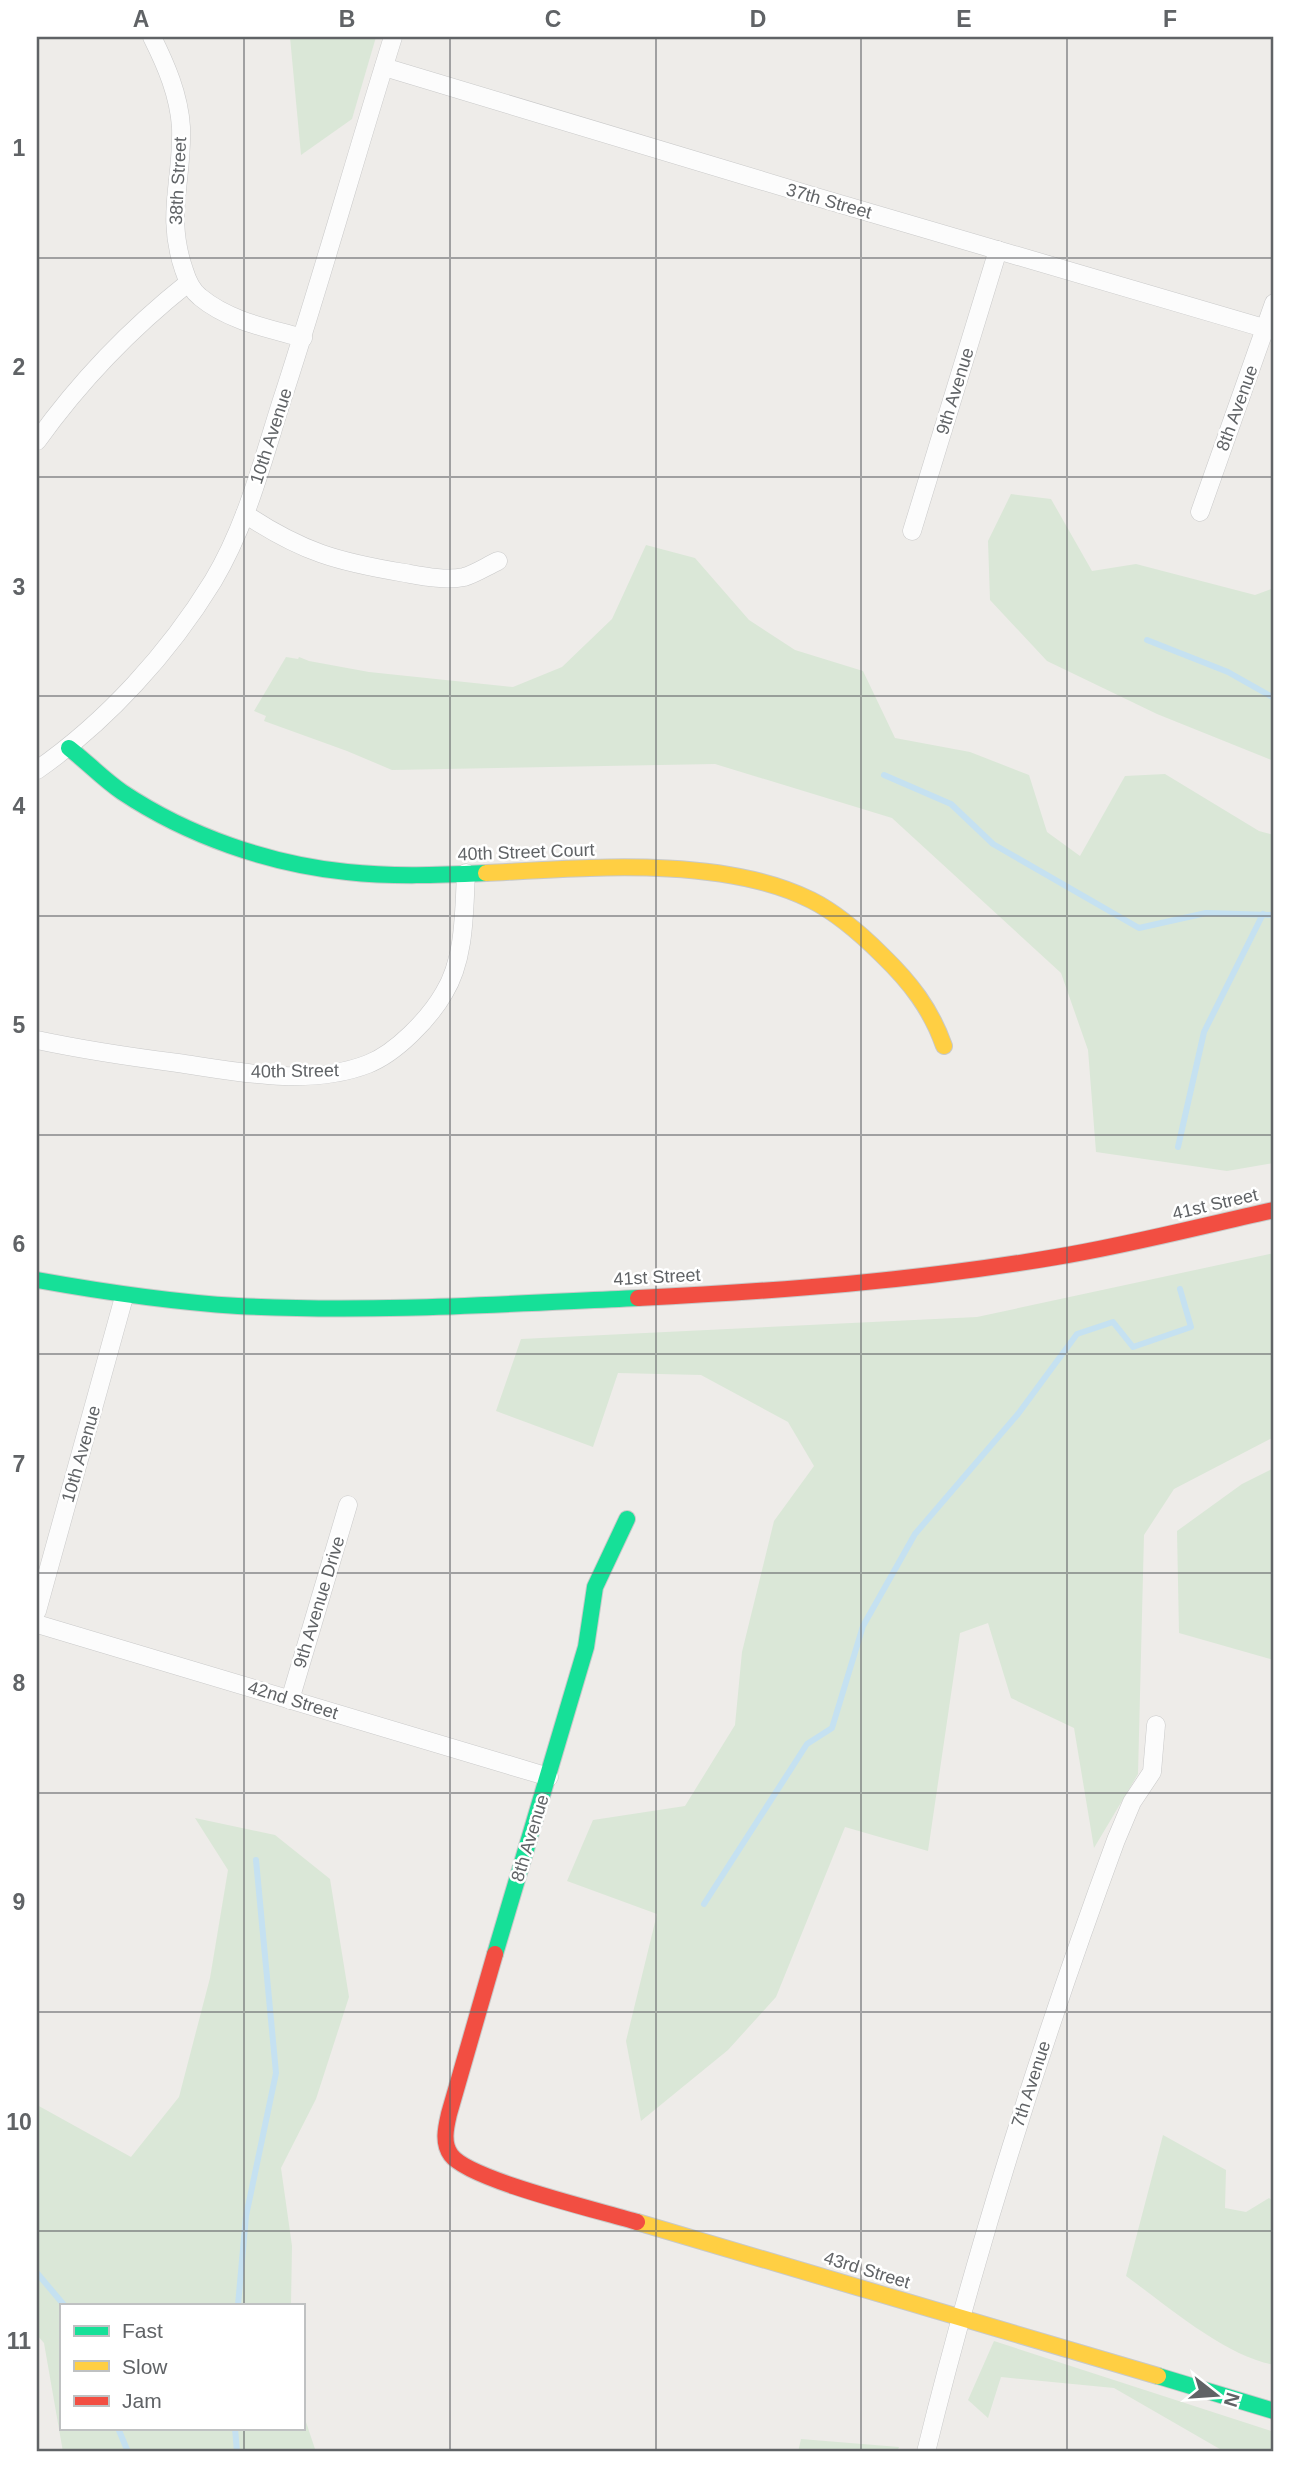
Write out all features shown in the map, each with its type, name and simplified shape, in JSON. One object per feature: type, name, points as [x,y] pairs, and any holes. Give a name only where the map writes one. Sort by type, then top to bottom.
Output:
[{"type":"street","name":"38th Street","points":[[152,37],[166,64],[181,125],[181,154],[174,218],[175,241],[188,283]]},
{"type":"street","name":"10th Avenue","points":[[37,770],[69,748],[138,680],[185,622],[213,581],[245,514],[303,338],[393,37]]},
{"type":"street","name":"37th Street","points":[[384,67],[1270,330]]},
{"type":"street","name":"9th Avenue","points":[[912,531],[998,250]]},
{"type":"street","points":[[37,442],[97,365],[143,320],[188,283],[197,295],[233,317],[303,338]]},
{"type":"street","name":"8th Avenue","points":[[1200,512],[1270,330],[1274,303]]},
{"type":"street","points":[[245,514],[289,542],[313,552],[363,566],[424,577],[463,577],[498,561]]},
{"type":"street","name":"40th Street Court","points":[[69,748],[104,779],[148,809],[247,850],[314,868],[412,875],[607,869],[689,871],[713,873],[807,899],[830,912],[875,947],[930,1011],[944,1046]]},
{"type":"street","name":"40th Street","points":[[37,1040],[241,1072],[282,1075],[326,1074],[370,1064],[421,1024],[445,992],[457,961],[466,873]]},
{"type":"street","name":"41st Street","points":[[37,1280],[124,1297],[306,1309],[399,1309],[521,1304],[817,1287],[891,1280],[1106,1248],[1274,1210]]},
{"type":"street","name":"10th Avenue","points":[[37,1611],[124,1297]]},
{"type":"street","name":"9th Avenue Drive","points":[[290,1700],[348,1505]]},
{"type":"street","name":"8th Avenue","points":[[452,2158],[446,2149],[445,2127],[586,1647],[595,1587],[627,1519]]},
{"type":"street","name":"42nd Street","points":[[37,1624],[549,1777]]},
{"type":"street","name":"7th Avenue","points":[[926,2452],[960,2318],[1002,2172],[1093,1902],[1132,1802],[1152,1772],[1156,1725]]},
{"type":"street","name":"43rd Street","points":[[452,2158],[480,2175],[1274,2411]]},
{"type":"green space","points":[[290,37],[376,37],[352,119],[301,155]]},
{"type":"green space","points":[[1011,494],[1051,499],[1092,571],[1136,564],[1255,595],[1274,588],[1274,761],[1157,714],[1047,661],[990,600],[988,541]]},
{"type":"green space","points":[[646,545],[695,558],[749,620],[795,650],[863,671],[895,738],[970,752],[1029,775],[1047,832],[1080,856],[1125,776],[1165,774],[1259,831],[1274,835],[1274,1163],[1227,1171],[1096,1152],[1088,1050],[1061,973],[892,818],[715,764],[392,770],[264,721],[266,716],[254,711],[286,657],[299,657],[369,672],[513,687],[562,667],[612,619]]},
{"type":"green space","points":[[1274,1253],[1274,1437],[1174,1489],[1144,1535],[1138,1774],[1094,1848],[1074,1728],[1011,1698],[988,1623],[960,1633],[928,1851],[845,1827],[776,1997],[728,2050],[641,2121],[626,2041],[657,1914],[567,1881],[593,1820],[685,1806],[735,1725],[742,1652],[774,1521],[814,1466],[788,1422],[701,1375],[618,1373],[593,1447],[496,1411],[521,1339],[977,1317]]},
{"type":"green space","points":[[1274,1468],[1274,1660],[1179,1633],[1177,1531],[1242,1484]]},
{"type":"green space","points":[[195,1818],[275,1835],[330,1879],[349,1997],[316,2099],[281,2168],[292,2246],[291,2304],[60,2304],[60,2430],[304,2430],[304,2416],[316,2452],[63,2452],[44,2343],[37,2335],[37,2105],[131,2157],[179,2097],[210,1978],[228,1870]]},
{"type":"green space","points":[[1163,2135],[1226,2170],[1225,2208],[1246,2212],[1269,2198],[1274,2202],[1274,2365],[1255,2360],[1216,2341],[1126,2276]]},
{"type":"green space","points":[[994,2341],[1274,2432],[1274,2452],[1225,2452],[1114,2388],[1001,2377],[988,2418],[968,2400]]},
{"type":"green space","points":[[801,2439],[899,2447],[897,2452],[798,2452]]},
{"type":"waterway","points":[[1147,640],[1228,672],[1274,698]]},
{"type":"waterway","points":[[884,775],[951,804],[993,844],[1139,928],[1206,913],[1274,915]]},
{"type":"waterway","points":[[1178,1147],[1204,1032],[1263,914]]},
{"type":"waterway","points":[[704,1904],[807,1744],[832,1728],[863,1626],[915,1534],[1018,1414],[1077,1334],[1113,1322],[1133,1347],[1191,1327],[1180,1289]]},
{"type":"waterway","points":[[238,2304],[246,2216],[276,2073],[256,1860]]},
{"type":"waterway","points":[[37,2273],[63,2304]]},
{"type":"waterway","points":[[119,2430],[128,2452]]},
{"type":"waterway","points":[[235,2430],[237,2452]]},
{"type":"traffic: fast","points":[[69,748],[115,787],[147,808],[202,835],[259,855],[318,868],[364,874],[486,873]]},
{"type":"traffic: fast","points":[[37,1280],[162,1299],[288,1308],[438,1307],[638,1298]]},
{"type":"traffic: fast","points":[[495,1954],[586,1647],[595,1587],[627,1519]]},
{"type":"traffic: fast","points":[[1158,2376],[1274,2411]]},
{"type":"traffic: slow","points":[[486,873],[608,867],[652,868],[736,876],[775,886],[821,905],[874,947],[919,997],[944,1046]]},
{"type":"traffic: slow","points":[[637,2222],[1158,2376]]},
{"type":"traffic: jam","points":[[638,1298],[847,1284],[952,1273],[1111,1247],[1274,1210]]},
{"type":"traffic: jam","points":[[495,1954],[449,2114],[446,2135],[448,2150],[463,2165],[508,2184],[637,2222]]}]
